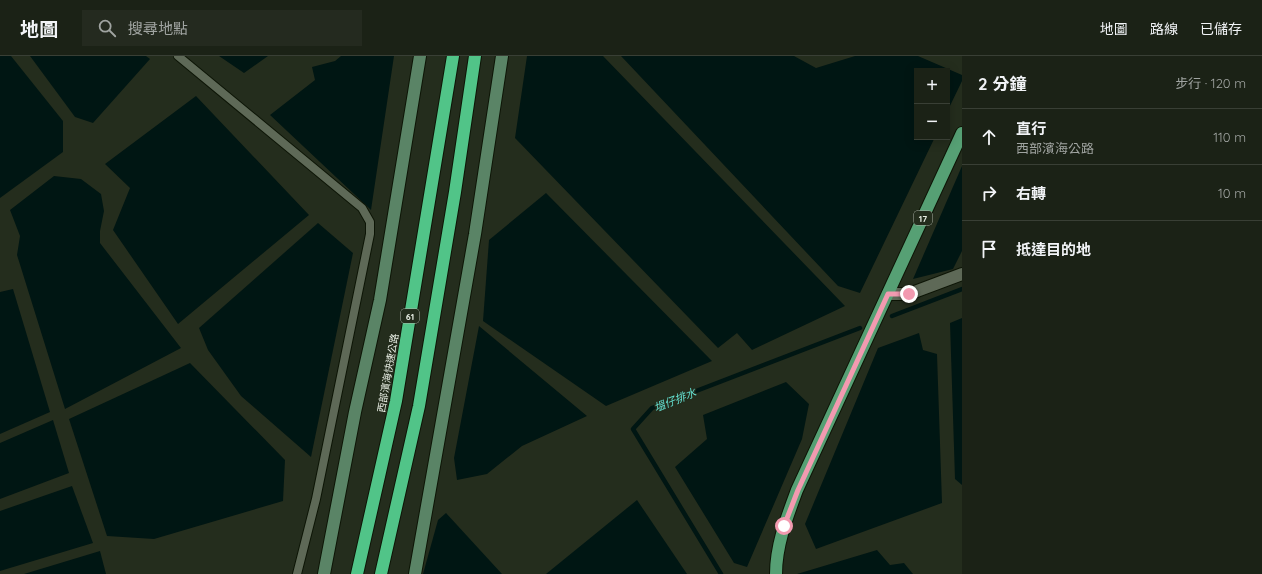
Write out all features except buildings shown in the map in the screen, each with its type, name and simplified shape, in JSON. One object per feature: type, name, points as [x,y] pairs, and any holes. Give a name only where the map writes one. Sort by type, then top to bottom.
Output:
[{"type":"highway","name":"西部濱海快速公路","points":[[357,574],[396,401],[453,56]]},
{"type":"highway","name":"61","points":[[381,574],[419,406],[455,192],[474,56]]},
{"type":"main road","name":"17","points":[[776,574],[776,559],[782,533],[798,490],[962,133]]},
{"type":"street","points":[[324,574],[355,412],[380,300],[420,56]]},
{"type":"street","points":[[415,574],[475,234],[502,56]]},
{"type":"street","points":[[888,294],[909,294],[962,274]]},
{"type":"lane","points":[[178,56],[362,208],[370,222],[370,234],[316,499],[297,574]]},
{"type":"shaded area","points":[[0,56],[11,56],[63,121],[63,152],[0,198]]},
{"type":"shaded area","points":[[30,56],[146,56],[150,59],[93,123],[75,117]]},
{"type":"shaded area","points":[[219,56],[268,56],[244,73]]},
{"type":"shaded area","points":[[341,56],[394,56],[371,210],[270,115],[315,80],[312,67],[335,61]]},
{"type":"shaded area","points":[[527,56],[603,56],[845,306],[752,350],[737,333],[718,348],[515,138]]},
{"type":"shaded area","points":[[621,56],[794,56],[816,68],[855,56],[918,56],[946,68],[914,68],[914,140],[934,140],[860,293],[838,286]]},
{"type":"shaded area","points":[[950,70],[962,75],[962,81],[950,106]]},
{"type":"shaded area","points":[[196,96],[309,215],[178,324],[113,230],[130,188],[105,164]]},
{"type":"shaded area","points":[[962,166],[962,251],[953,269],[913,279]]},
{"type":"shaded area","points":[[54,176],[81,179],[101,194],[104,211],[100,231],[100,243],[181,348],[65,409],[17,255],[20,236],[10,210]]},
{"type":"shaded area","points":[[546,193],[712,361],[606,406],[483,321],[489,240]]},
{"type":"shaded area","points":[[318,223],[353,253],[311,457],[241,396],[208,350],[199,328]]},
{"type":"shaded area","points":[[13,289],[50,412],[0,434],[0,292]]},
{"type":"shaded area","points":[[962,318],[962,485],[955,479],[950,323]]},
{"type":"shaded area","points":[[479,326],[587,416],[522,446],[487,474],[457,480],[454,458]]},
{"type":"shaded area","points":[[919,333],[923,350],[937,354],[942,503],[816,549],[805,524],[878,348]]},
{"type":"shaded area","points":[[190,363],[285,460],[283,501],[154,539],[107,536],[69,419]]},
{"type":"shaded area","points":[[786,382],[809,404],[802,439],[747,567],[734,563],[675,467],[707,439],[703,415]]},
{"type":"shaded area","points":[[53,420],[69,473],[0,499],[0,443]]},
{"type":"shaded area","points":[[72,486],[93,543],[0,571],[0,511]]},
{"type":"shaded area","points":[[637,500],[687,574],[546,574]]},
{"type":"shaded area","points":[[446,513],[502,574],[423,574],[438,520]]},
{"type":"shaded area","points":[[877,550],[890,565],[904,563],[913,574],[797,574]]},
{"type":"shaded area","points":[[100,551],[106,574],[24,574]]},
{"type":"waterway","name":"塭仔排水","points":[[892,316],[962,289]]},
{"type":"waterway","name":"塭仔排水","points":[[721,574],[633,429],[652,408],[860,328]]},
{"type":"route","points":[[784,526],[815,451],[888,294],[909,294]]}]
